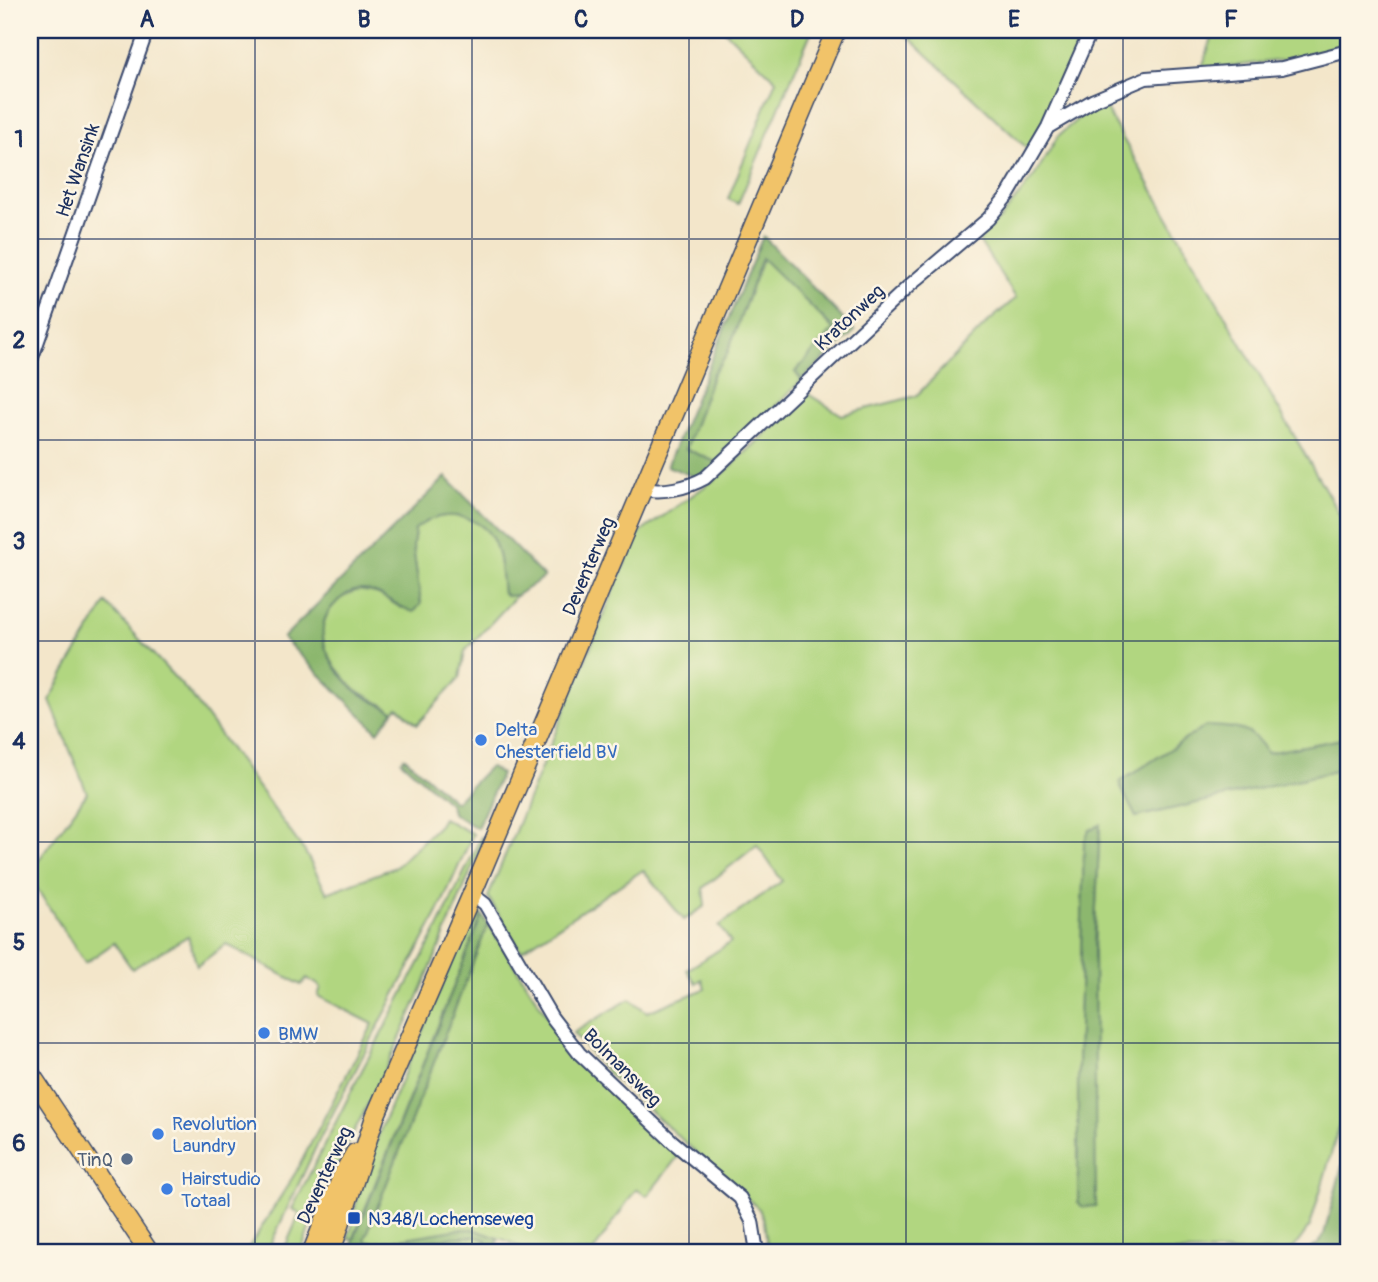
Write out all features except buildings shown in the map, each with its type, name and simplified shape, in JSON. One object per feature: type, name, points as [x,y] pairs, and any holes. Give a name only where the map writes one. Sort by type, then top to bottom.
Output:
[{"type":"main road","name":"Deventerweg","points":[[312,1252],[343,1174],[375,1116],[472,894],[836,30]]},
{"type":"main road","points":[[30,1073],[149,1252]]},
{"type":"main road","name":"Deventerweg","points":[[331,1252],[375,1116]]},
{"type":"street","name":"Het Wansink","points":[[30,363],[34,338],[147,30]]},
{"type":"street","name":"Kratonweg","points":[[643,489],[675,489],[705,478],[909,286],[988,219],[1008,195],[1048,127],[1091,30]]},
{"type":"street","name":"Kratonweg","points":[[1048,127],[1094,100],[1146,78],[1282,68],[1348,51]]},
{"type":"street","name":"Bolmansweg","points":[[472,894],[485,904],[552,1018],[579,1053],[673,1142],[740,1198],[752,1221],[757,1252]]},
{"type":"green space","points":[[724,30],[812,30],[738,204],[728,199],[776,80]]},
{"type":"green space","points":[[901,30],[1088,30],[1031,152]]},
{"type":"green space","points":[[1215,30],[1348,30],[1348,44],[1291,59],[1201,70]]},
{"type":"green space","points":[[1103,104],[1348,529],[1348,738],[1267,753],[1206,726],[1120,782],[1136,817],[1348,768],[1348,1096],[1310,1226],[1294,1248],[1283,1252],[768,1252],[764,1221],[759,1209],[608,1073],[573,1033],[630,999],[647,1012],[705,989],[702,979],[696,983],[687,970],[731,942],[719,926],[782,881],[757,845],[703,888],[705,906],[684,920],[643,870],[521,951],[488,897],[635,539],[725,472],[808,394],[842,415],[916,396],[987,323],[1016,298],[978,239],[1000,219],[1035,175],[1058,136],[1081,116]],"holes":[[[1100,825],[1094,948],[1095,1206],[1078,1203],[1078,1066],[1084,843]]]},
{"type":"green space","points":[[763,236],[855,331],[802,380],[795,372],[834,329],[762,258],[727,354],[713,373],[686,449],[718,463],[700,479],[667,466]]},
{"type":"green space","points":[[763,257],[834,330],[795,372],[802,380],[718,463],[686,449],[713,373],[727,354]]},
{"type":"green space","points":[[446,477],[544,577],[517,595],[508,596],[503,593],[496,546],[484,528],[461,517],[442,516],[415,529],[413,547],[421,604],[414,612],[374,592],[359,590],[344,596],[332,607],[323,628],[326,649],[337,669],[352,687],[366,698],[394,711],[378,732],[283,638]]},
{"type":"green space","points":[[449,515],[473,520],[484,527],[498,553],[503,593],[508,596],[517,595],[465,651],[460,678],[417,724],[398,707],[394,711],[353,688],[328,658],[321,630],[328,612],[339,599],[357,590],[377,593],[401,608],[421,603],[413,547],[415,529],[430,519]]},
{"type":"green space","points":[[106,603],[190,694],[305,852],[327,893],[396,867],[443,818],[473,834],[438,912],[321,1136],[267,1252],[246,1252],[296,1172],[373,1024],[318,996],[321,987],[307,978],[301,985],[226,944],[197,966],[188,936],[132,969],[114,943],[85,963],[30,878],[30,872],[87,793],[50,700]]},
{"type":"green space","points":[[1206,726],[1234,728],[1249,733],[1262,744],[1267,753],[1348,738],[1348,768],[1136,817],[1120,782]]},
{"type":"green space","points":[[404,757],[455,802],[488,768],[491,767],[501,774],[477,828],[452,813],[450,804],[401,761]]},
{"type":"green space","points":[[1100,825],[1094,948],[1096,1206],[1082,1207],[1078,1203],[1078,1066],[1084,843],[1089,830]]},
{"type":"green space","points":[[481,837],[484,840],[398,1044],[328,1183],[301,1252],[283,1252],[300,1213],[292,1209],[438,928]]},
{"type":"green space","points":[[476,912],[482,915],[353,1239],[348,1238],[356,1215],[354,1213],[363,1174],[470,919]]},
{"type":"green space","points":[[482,915],[488,924],[365,1239],[367,1242],[376,1243],[473,1229],[498,1238],[496,1252],[484,1252],[486,1240],[462,1237],[349,1252]]},
{"type":"green space","points":[[488,924],[562,1039],[680,1154],[647,1196],[636,1189],[593,1252],[527,1252],[508,1241],[467,1229],[376,1243],[367,1242],[365,1239]]},
{"type":"green space","points":[[1348,1144],[1348,1252],[1307,1252],[1319,1243],[1324,1234]]},
{"type":"green space","points":[[460,1236],[486,1240],[484,1252],[357,1252],[357,1250],[395,1248]]},
{"type":"place","name":"Delta Chesterfield BV","points":[[481,740]]},
{"type":"place","name":"BMW","points":[[264,1033]]},
{"type":"place","name":"Revolution Laundry","points":[[158,1134]]},
{"type":"place","name":"TinQ","points":[[127,1159]]},
{"type":"place","name":"Hairstudio Totaal","points":[[167,1189]]},
{"type":"place","name":"N348/Lochemseweg","points":[[354,1218]]}]
